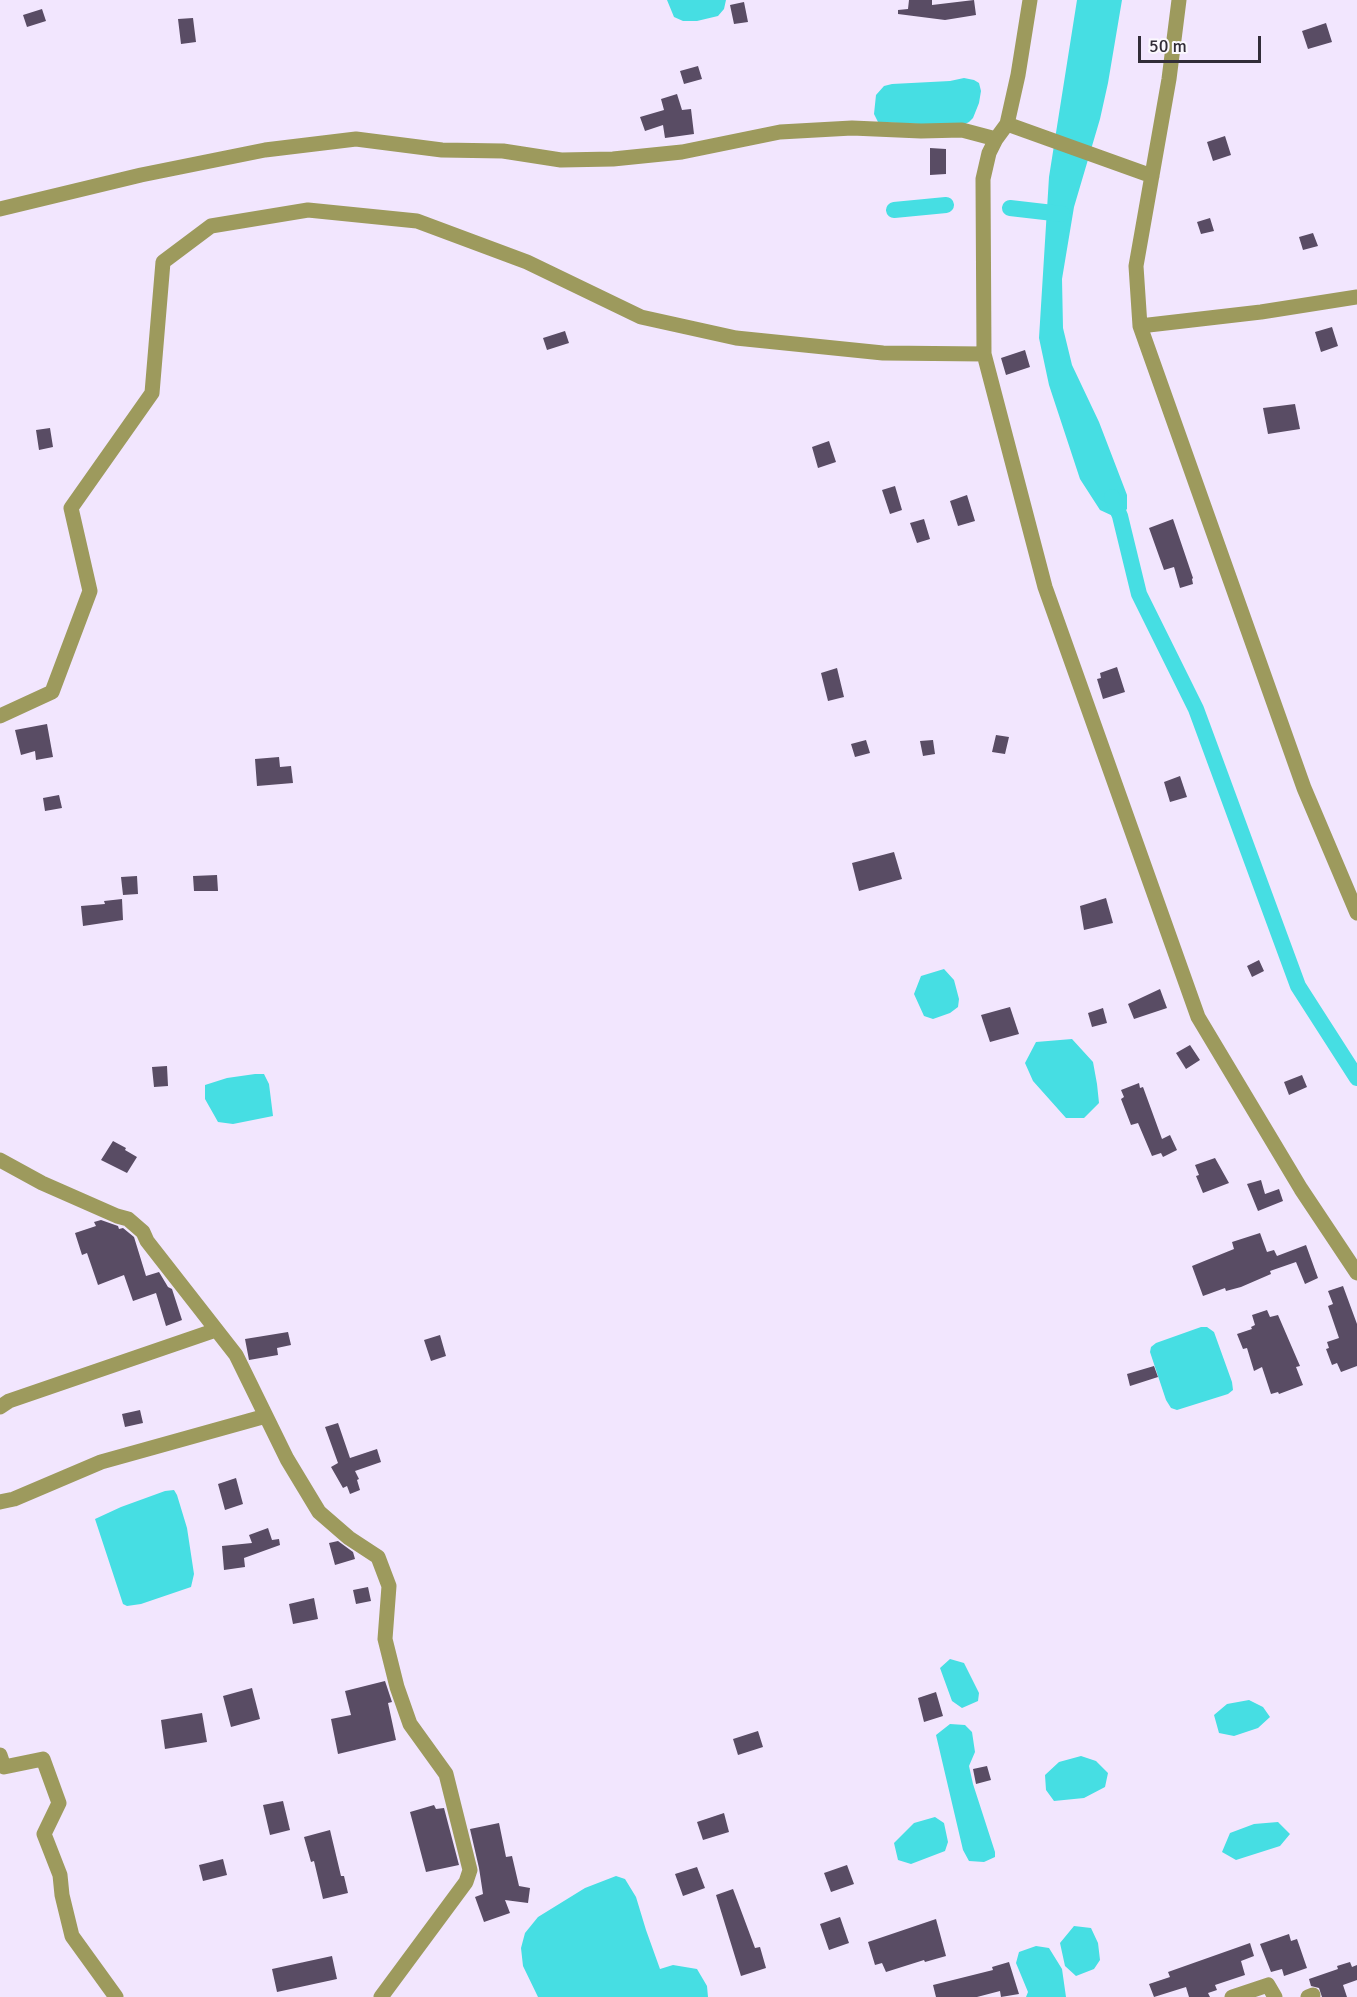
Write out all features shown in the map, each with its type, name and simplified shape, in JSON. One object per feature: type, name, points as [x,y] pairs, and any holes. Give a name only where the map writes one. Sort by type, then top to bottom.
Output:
[{"type":"street","points":[[1030,0],[1018,75],[1007,124],[988,153],[983,179],[984,354],[1045,587],[1198,1017],[1301,1189],[1357,1273]]},
{"type":"street","points":[[1179,0],[1169,79],[1136,266],[1140,326],[1305,788],[1357,913]]},
{"type":"street","points":[[1007,124],[1152,176]]},
{"type":"street","points":[[0,209],[141,175],[265,150],[356,139],[442,150],[503,151],[561,160],[613,159],[682,152],[780,132],[852,128],[962,130],[996,139]]},
{"type":"street","points":[[0,716],[52,692],[90,591],[71,508],[152,393],[163,262],[211,226],[308,210],[417,221],[526,262],[641,317],[736,338],[883,353],[984,354]]},
{"type":"street","points":[[1140,326],[1260,312],[1357,297]]},
{"type":"street","points":[[0,1160],[42,1183],[128,1219],[142,1232],[236,1355],[287,1459],[320,1512],[349,1538],[378,1557],[389,1586],[385,1639],[397,1687],[410,1724],[446,1774],[470,1870],[466,1882],[381,1997]]},
{"type":"street","points":[[0,1407],[9,1401],[216,1330]]},
{"type":"street","points":[[0,1502],[14,1499],[101,1462],[266,1416]]},
{"type":"street","points":[[0,1755],[4,1767],[43,1759],[59,1803],[44,1834],[60,1875],[62,1895],[72,1936],[116,1997]]},
{"type":"street","points":[[1232,1997],[1268,1985],[1275,1997]]},
{"type":"shaded area","points":[[667,0],[726,0],[724,9],[718,16],[697,21],[683,21],[674,17]]},
{"type":"shaded area","points":[[1077,0],[1122,0],[1108,83],[1100,119],[1074,207],[1062,279],[1063,328],[1072,365],[1099,422],[1127,495],[1127,509],[1120,516],[1113,516],[1100,510],[1080,479],[1049,385],[1039,338],[1049,177]]},
{"type":"shaded area","points":[[964,78],[979,83],[981,91],[973,118],[961,126],[878,122],[874,114],[876,95],[884,86]]},
{"type":"shaded area","points":[[944,969],[954,980],[959,999],[958,1007],[950,1013],[933,1019],[924,1016],[914,994],[921,976]]},
{"type":"shaded area","points":[[1072,1039],[1093,1062],[1097,1084],[1099,1103],[1084,1118],[1066,1118],[1033,1081],[1025,1063],[1036,1042]]},
{"type":"shaded area","points":[[264,1074],[269,1084],[273,1116],[233,1124],[218,1122],[205,1099],[205,1085],[227,1078]]},
{"type":"shaded area","points":[[1207,1327],[1214,1332],[1233,1390],[1228,1394],[1177,1410],[1171,1408],[1166,1400],[1150,1352],[1151,1347],[1156,1343]]},
{"type":"shaded area","points":[[174,1490],[187,1528],[194,1574],[191,1587],[141,1604],[127,1606],[123,1604],[95,1519],[121,1507]]},
{"type":"shaded area","points":[[950,1659],[964,1663],[979,1693],[978,1701],[962,1708],[952,1701],[940,1668]]},
{"type":"shaded area","points":[[1249,1700],[1263,1707],[1270,1717],[1258,1728],[1234,1736],[1219,1733],[1214,1715],[1227,1704]]},
{"type":"shaded area","points":[[950,1724],[965,1725],[972,1732],[975,1752],[969,1766],[995,1852],[995,1857],[984,1862],[969,1861],[963,1850],[936,1735]]},
{"type":"shaded area","points":[[1081,1756],[1096,1761],[1108,1773],[1105,1787],[1084,1798],[1054,1801],[1046,1790],[1045,1775],[1059,1762]]},
{"type":"shaded area","points":[[935,1817],[944,1823],[948,1842],[945,1851],[911,1864],[898,1860],[894,1843],[914,1823]]},
{"type":"shaded area","points":[[1278,1822],[1290,1834],[1280,1846],[1236,1860],[1222,1852],[1230,1833],[1254,1824]]},
{"type":"shaded area","points":[[616,1876],[625,1879],[636,1897],[660,1969],[673,1965],[697,1969],[707,1986],[708,1997],[538,1997],[523,1966],[521,1948],[525,1933],[538,1917],[585,1888]]},
{"type":"shaded area","points":[[1074,1926],[1091,1928],[1098,1943],[1100,1960],[1094,1969],[1076,1976],[1065,1966],[1060,1943]]},
{"type":"shaded area","points":[[1036,1946],[1049,1948],[1062,1969],[1066,1997],[1026,1997],[1028,1992],[1016,1963],[1019,1952]]},
{"type":"building","points":[[909,0],[932,0],[932,5],[974,0],[976,15],[945,20],[898,14],[898,10],[908,9]]},
{"type":"building","points":[[744,2],[748,22],[734,24],[730,5]]},
{"type":"building","points":[[42,9],[46,21],[27,27],[23,15]]},
{"type":"building","points":[[193,18],[196,42],[181,44],[178,19]]},
{"type":"building","points":[[1326,23],[1332,42],[1308,49],[1302,31]]},
{"type":"building","points":[[698,66],[702,79],[684,84],[680,71]]},
{"type":"building","points":[[677,94],[682,110],[691,109],[694,134],[665,138],[663,125],[645,131],[640,117],[664,110],[661,99]]},
{"type":"building","points":[[1225,136],[1231,155],[1213,161],[1207,142]]},
{"type":"building","points":[[930,148],[946,149],[946,174],[930,175]]},
{"type":"building","points":[[1210,218],[1214,231],[1201,234],[1197,222]]},
{"type":"building","points":[[1313,233],[1318,246],[1303,250],[1299,237]]},
{"type":"building","points":[[1332,327],[1338,346],[1321,352],[1315,332]]},
{"type":"building","points":[[565,331],[569,343],[547,350],[543,338]]},
{"type":"building","points":[[1025,350],[1030,367],[1006,375],[1001,358]]},
{"type":"building","points":[[1295,404],[1300,429],[1268,434],[1263,408]]},
{"type":"building","points":[[50,428],[53,447],[39,450],[36,430]]},
{"type":"building","points":[[829,441],[836,462],[818,468],[812,447]]},
{"type":"building","points":[[895,486],[902,510],[890,514],[882,490]]},
{"type":"building","points":[[967,495],[975,521],[958,526],[950,501]]},
{"type":"building","points":[[924,519],[930,539],[917,543],[910,523]]},
{"type":"building","points":[[1173,519],[1193,578],[1193,584],[1180,588],[1174,567],[1164,570],[1149,528]]},
{"type":"building","points":[[1117,667],[1125,692],[1103,699],[1097,679],[1101,678],[1100,673]]},
{"type":"building","points":[[837,668],[844,697],[828,701],[821,673]]},
{"type":"building","points":[[47,724],[53,757],[36,760],[35,751],[21,755],[15,730]]},
{"type":"building","points":[[996,735],[1009,737],[1005,754],[992,752]]},
{"type":"building","points":[[866,740],[870,753],[855,757],[851,744]]},
{"type":"building","points":[[933,740],[935,754],[923,756],[920,741]]},
{"type":"building","points":[[279,757],[280,767],[291,766],[293,783],[257,786],[255,759]]},
{"type":"building","points":[[1180,776],[1187,797],[1170,802],[1164,782]]},
{"type":"building","points":[[59,795],[62,808],[45,811],[43,798]]},
{"type":"building","points":[[894,852],[902,879],[859,891],[852,863]]},
{"type":"building","points":[[217,875],[218,891],[194,891],[193,876]]},
{"type":"building","points":[[137,876],[138,894],[123,895],[121,877]]},
{"type":"building","points":[[1106,898],[1113,923],[1084,930],[1080,906]]},
{"type":"building","points":[[122,899],[123,920],[83,926],[81,906],[105,904],[104,901]]},
{"type":"building","points":[[1259,960],[1264,971],[1252,977],[1247,966]]},
{"type":"building","points":[[1160,989],[1167,1008],[1134,1019],[1128,1004]]},
{"type":"building","points":[[1010,1007],[1019,1034],[990,1042],[981,1015]]},
{"type":"building","points":[[1103,1008],[1107,1023],[1092,1027],[1088,1013]]},
{"type":"building","points":[[1190,1045],[1200,1060],[1186,1069],[1176,1053]]},
{"type":"building","points":[[167,1066],[168,1086],[154,1087],[152,1067]]},
{"type":"building","points":[[1302,1075],[1307,1087],[1289,1095],[1284,1082]]},
{"type":"building","points":[[1139,1083],[1140,1088],[1143,1087],[1162,1139],[1170,1135],[1177,1150],[1163,1157],[1161,1153],[1152,1156],[1138,1123],[1131,1125],[1121,1099],[1124,1097],[1121,1090]]},
{"type":"building","points":[[113,1141],[137,1157],[127,1173],[101,1160]]},
{"type":"building","points":[[1215,1158],[1229,1183],[1203,1193],[1196,1176],[1199,1175],[1195,1165]]},
{"type":"building","points":[[1261,1180],[1265,1194],[1279,1189],[1283,1201],[1258,1211],[1247,1184]]},
{"type":"building","points":[[101,1220],[118,1226],[119,1229],[123,1228],[134,1237],[146,1276],[159,1272],[168,1287],[172,1289],[182,1320],[166,1326],[156,1293],[133,1301],[124,1275],[98,1285],[87,1253],[82,1255],[75,1233],[96,1226],[94,1222]]},
{"type":"building","points":[[1260,1233],[1267,1252],[1274,1250],[1277,1256],[1306,1245],[1318,1278],[1305,1284],[1296,1262],[1270,1271],[1271,1274],[1241,1287],[1226,1291],[1225,1288],[1203,1296],[1192,1266],[1234,1249],[1232,1242]]},
{"type":"building","points":[[1343,1286],[1357,1324],[1357,1366],[1341,1372],[1337,1363],[1332,1365],[1326,1349],[1329,1348],[1327,1342],[1339,1338],[1328,1306],[1333,1304],[1328,1291]]},
{"type":"building","points":[[1267,1310],[1270,1317],[1278,1315],[1300,1366],[1296,1367],[1303,1385],[1279,1394],[1278,1392],[1271,1394],[1262,1367],[1254,1371],[1247,1348],[1243,1349],[1237,1334],[1252,1329],[1251,1327],[1255,1325],[1252,1315]]},
{"type":"building","points":[[288,1332],[291,1345],[277,1348],[278,1355],[249,1360],[245,1339]]},
{"type":"building","points":[[440,1335],[446,1356],[431,1361],[424,1340]]},
{"type":"building","points":[[1154,1366],[1158,1377],[1130,1386],[1127,1374]]},
{"type":"building","points":[[140,1410],[143,1423],[125,1427],[122,1414]]},
{"type":"building","points":[[338,1423],[350,1458],[377,1449],[381,1462],[355,1471],[359,1479],[357,1480],[360,1490],[350,1494],[347,1486],[343,1488],[331,1467],[338,1463],[325,1427]]},
{"type":"building","points":[[236,1478],[243,1504],[225,1510],[218,1484]]},
{"type":"building","points":[[268,1528],[272,1540],[279,1539],[280,1545],[244,1558],[245,1567],[224,1570],[222,1546],[252,1543],[249,1535]]},
{"type":"building","points":[[338,1541],[353,1552],[355,1559],[335,1565],[329,1543]]},
{"type":"building","points":[[368,1587],[371,1601],[356,1604],[353,1590]]},
{"type":"building","points":[[314,1598],[318,1619],[293,1624],[289,1604]]},
{"type":"building","points":[[385,1681],[392,1702],[388,1703],[396,1740],[338,1754],[331,1719],[351,1715],[345,1691]]},
{"type":"building","points":[[252,1688],[260,1719],[231,1727],[223,1696]]},
{"type":"building","points":[[936,1692],[943,1716],[924,1722],[918,1698]]},
{"type":"building","points":[[202,1713],[207,1742],[165,1749],[161,1720]]},
{"type":"building","points":[[758,1731],[763,1747],[738,1755],[733,1739]]},
{"type":"building","points":[[987,1766],[991,1780],[976,1784],[973,1769]]},
{"type":"building","points":[[283,1801],[290,1830],[270,1835],[263,1805]]},
{"type":"building","points":[[434,1805],[436,1809],[444,1808],[459,1865],[426,1872],[410,1812]]},
{"type":"building","points":[[724,1813],[729,1832],[703,1840],[697,1822]]},
{"type":"building","points":[[499,1823],[506,1857],[512,1856],[519,1886],[530,1888],[528,1903],[505,1900],[510,1913],[484,1922],[475,1897],[483,1894],[470,1829]]},
{"type":"building","points":[[330,1830],[341,1876],[344,1876],[348,1893],[323,1899],[314,1861],[311,1862],[304,1837]]},
{"type":"building","points":[[223,1859],[227,1875],[203,1881],[199,1865]]},
{"type":"building","points":[[847,1865],[854,1884],[831,1892],[824,1873]]},
{"type":"building","points":[[697,1867],[705,1888],[683,1896],[675,1874]]},
{"type":"building","points":[[733,1889],[755,1948],[760,1947],[766,1968],[741,1976],[716,1895]]},
{"type":"building","points":[[840,1917],[849,1943],[829,1950],[820,1924]]},
{"type":"building","points":[[936,1919],[946,1956],[925,1962],[924,1960],[886,1972],[882,1963],[875,1965],[868,1942]]},
{"type":"building","points":[[1289,1934],[1291,1941],[1297,1939],[1307,1968],[1284,1976],[1282,1969],[1271,1972],[1260,1944]]},
{"type":"building","points":[[1250,1943],[1254,1956],[1241,1961],[1245,1975],[1215,1985],[1217,1990],[1208,1993],[1210,1997],[1189,1997],[1186,1987],[1154,1997],[1149,1984],[1170,1977],[1168,1972]]},
{"type":"building","points":[[332,1956],[337,1979],[277,1992],[272,1969]]},
{"type":"building","points":[[1009,1962],[1019,1994],[1001,1997],[1000,1991],[977,1997],[936,1997],[933,1985],[993,1970],[992,1967]]},
{"type":"building","points":[[1350,1962],[1352,1967],[1357,1965],[1357,1980],[1343,1985],[1347,1997],[1322,1997],[1319,1988],[1311,1986],[1309,1979],[1338,1969],[1337,1966]]},
{"type":"waterway","points":[[894,210],[946,205]]},
{"type":"waterway","points":[[1010,208],[1062,214]]},
{"type":"waterway","points":[[1112,497],[1120,516],[1139,594],[1196,709],[1298,986],[1357,1078]]}]
